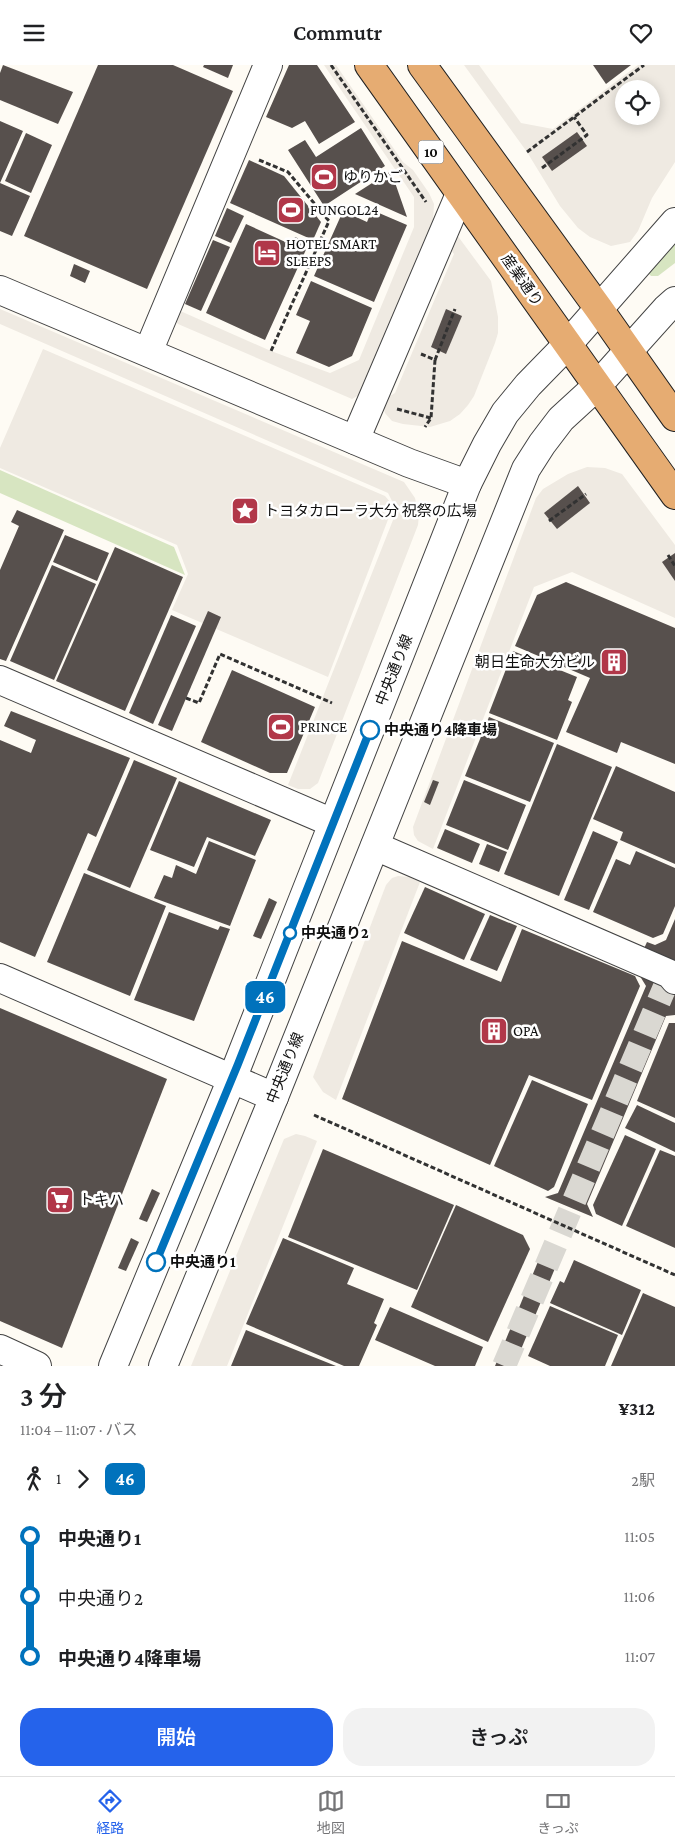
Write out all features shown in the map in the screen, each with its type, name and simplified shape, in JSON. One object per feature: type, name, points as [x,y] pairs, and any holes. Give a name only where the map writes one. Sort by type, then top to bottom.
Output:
[{"type":"highway","name":"産業通り","points":[[369,65],[675,495]]},
{"type":"highway","points":[[422,65],[675,417]]},
{"type":"street","points":[[148,352],[268,65]]},
{"type":"street","points":[[354,440],[460,194]]},
{"type":"street","name":"中央通り線","points":[[113,1366],[232,1079],[467,485],[487,444],[505,413],[528,385],[567,345],[675,222]]},
{"type":"street","points":[[0,289],[354,440],[467,485]]},
{"type":"street","name":"中央通り線","points":[[163,1366],[274,1097],[526,469],[561,419],[597,386],[675,301]]},
{"type":"street","points":[[0,680],[333,823]]},
{"type":"street","points":[[375,846],[670,974],[675,980]]},
{"type":"street","points":[[0,978],[274,1097]]},
{"type":"street","points":[[0,1349],[37,1366]]},
{"type":"path","points":[[331,65],[428,204]]},
{"type":"path","points":[[527,152],[644,65]]},
{"type":"path","points":[[542,168],[587,135],[574,117]]},
{"type":"path","points":[[234,149],[288,172],[329,221],[271,351]]},
{"type":"path","points":[[425,427],[431,418],[435,360],[455,309]]},
{"type":"path","points":[[424,345],[421,354],[435,360]]},
{"type":"path","points":[[392,408],[431,418]]},
{"type":"path","points":[[549,521],[586,494]]},
{"type":"path","points":[[668,555],[675,566]]},
{"type":"path","points":[[186,698],[198,703],[220,654],[332,703]]},
{"type":"path","points":[[314,1115],[675,1275]]},
{"type":"green space","points":[[675,235],[675,263],[658,276],[651,276],[647,272]]},
{"type":"green space","points":[[0,470],[174,547],[185,575],[0,493]]},
{"type":"shaded area","points":[[324,65],[336,65],[403,162],[413,170],[429,193],[434,204],[433,220],[426,239],[361,394],[352,399],[178,324],[175,321],[178,310],[271,351],[330,373],[359,360],[414,227],[414,197]]},
{"type":"shaded area","points":[[464,65],[479,65],[521,123],[553,129],[615,82],[615,125],[660,125],[660,80],[618,80],[638,65],[675,65],[675,162],[652,198],[638,231],[630,242],[611,246],[590,237],[578,228],[560,206],[527,152]]},
{"type":"shaded area","points":[[457,235],[491,281],[498,317],[498,333],[495,343],[474,396],[460,414],[450,421],[430,427],[392,421],[385,413],[383,405],[385,399],[395,393],[454,254],[446,243]]},
{"type":"shaded area","points":[[0,309],[404,482],[415,498],[419,515],[418,525],[318,783],[310,789],[298,789],[288,785],[395,515],[396,509],[388,493],[0,324]]},
{"type":"shaded area","name":"トヨタカローラ大分 祝祭の広場","points":[[43,349],[385,496],[391,503],[392,509],[328,677],[172,610],[188,574],[177,545],[0,468],[0,448]]},
{"type":"shaded area","points":[[587,467],[605,468],[622,474],[675,545],[675,618],[572,572],[534,587],[433,849],[418,841],[414,835],[413,827],[536,498],[543,489],[568,474]]},
{"type":"shaded area","points":[[398,876],[409,877],[420,882],[336,1100],[323,1092],[313,1077],[386,885],[392,878]]},
{"type":"shaded area","points":[[296,1134],[317,1141],[227,1366],[191,1366],[284,1139]]},
{"type":"building","points":[[3,65],[73,92],[58,124],[0,100],[0,73]]},
{"type":"building","points":[[98,65],[173,65],[233,91],[147,289],[24,236]]},
{"type":"building","points":[[204,65],[233,65],[228,78],[203,67]]},
{"type":"building","points":[[289,65],[317,65],[355,122],[319,144],[305,121],[292,128],[266,117]]},
{"type":"building","points":[[593,65],[631,65],[606,84]]},
{"type":"building","points":[[0,121],[23,131],[0,183]]},
{"type":"building","points":[[361,128],[385,166],[324,206],[288,150],[305,140],[316,157]]},
{"type":"building","points":[[577,132],[587,146],[552,171],[542,157]]},
{"type":"building","points":[[26,133],[52,145],[31,193],[5,181]]},
{"type":"building","points":[[249,160],[284,176],[321,222],[313,240],[230,203]]},
{"type":"building","points":[[391,171],[407,217],[355,194]]},
{"type":"building","points":[[0,183],[30,196],[12,236],[0,231]]},
{"type":"building","points":[[227,208],[244,216],[231,243],[215,236]]},
{"type":"building","points":[[372,210],[407,225],[374,302],[314,276],[343,211],[367,222]]},
{"type":"building","points":[[246,224],[292,245],[295,237],[309,243],[265,340],[206,313]]},
{"type":"building","points":[[213,240],[230,247],[201,311],[185,304]]},
{"type":"building","points":[[74,264],[90,271],[85,283],[70,276]]},
{"type":"building","points":[[311,281],[372,308],[352,356],[329,367],[296,353],[310,321],[296,315]]},
{"type":"building","points":[[446,309],[462,316],[446,354],[431,347]]},
{"type":"building","points":[[578,486],[590,503],[557,529],[544,513]]},
{"type":"building","points":[[17,510],[64,530],[6,661],[0,659],[0,570],[19,526],[11,522]]},
{"type":"building","points":[[65,535],[109,553],[97,581],[53,562]]},
{"type":"building","points":[[115,547],[183,577],[125,711],[56,681]]},
{"type":"building","points":[[675,553],[675,581],[662,562]]},
{"type":"building","points":[[52,565],[96,584],[54,680],[10,661]]},
{"type":"building","name":"朝日生命大分ビル","points":[[566,582],[675,628],[675,764],[621,742],[617,753],[566,732],[590,678],[515,646],[537,595]]},
{"type":"building","points":[[208,611],[221,617],[172,731],[158,725]]},
{"type":"building","points":[[171,615],[196,626],[153,724],[129,713]]},
{"type":"building","points":[[513,651],[577,677],[568,700],[572,702],[557,740],[489,713]]},
{"type":"building","points":[[232,670],[315,707],[287,773],[270,773],[201,742]]},
{"type":"building","points":[[11,711],[130,758],[96,837],[88,833],[35,957],[0,942],[0,740],[31,753],[36,740],[4,726]]},
{"type":"building","points":[[489,717],[554,743],[530,802],[465,776]]},
{"type":"building","points":[[557,744],[612,767],[559,896],[504,874]]},
{"type":"building","points":[[134,760],[177,778],[130,888],[87,870]]},
{"type":"building","points":[[616,766],[675,792],[675,864],[620,840],[623,832],[593,819]]},
{"type":"building","points":[[433,780],[439,782],[430,805],[424,802]]},
{"type":"building","points":[[464,780],[526,805],[508,850],[446,825]]},
{"type":"building","points":[[179,781],[271,820],[255,856],[207,837],[194,867],[150,850]]},
{"type":"building","points":[[445,829],[480,844],[472,863],[437,848]]},
{"type":"building","points":[[593,831],[618,842],[589,910],[564,900]]},
{"type":"building","points":[[209,841],[256,860],[230,926],[154,898],[164,875],[172,878],[176,865],[196,874]]},
{"type":"building","points":[[487,844],[507,852],[499,872],[479,864]]},
{"type":"building","points":[[636,851],[675,868],[675,906],[663,934],[653,938],[593,912],[616,859],[630,865]]},
{"type":"building","points":[[84,873],[166,906],[130,996],[47,962]]},
{"type":"building","points":[[425,887],[485,914],[464,960],[404,933]]},
{"type":"building","points":[[269,898],[277,902],[261,939],[253,936]]},
{"type":"building","points":[[169,912],[218,930],[220,926],[230,929],[194,1021],[134,1000]]},
{"type":"building","points":[[490,915],[517,926],[497,971],[470,960]]},
{"type":"building","points":[[675,919],[675,1015],[666,1016],[587,1204],[593,1217],[545,1197],[558,1193],[646,986],[635,968],[647,942],[655,945],[666,940]]},
{"type":"building","name":"OPA","points":[[522,929],[635,976],[640,986],[592,1100],[529,1075],[490,1165],[342,1099],[402,941],[501,982]]},
{"type":"building","name":"トキハ","points":[[0,1008],[167,1079],[62,1348],[0,1321]]},
{"type":"building","points":[[669,1023],[675,1023],[675,1118],[637,1101]]},
{"type":"building","points":[[532,1080],[588,1104],[554,1187],[548,1191],[494,1166]]},
{"type":"building","points":[[637,1105],[675,1123],[675,1152],[625,1128]]},
{"type":"building","points":[[625,1135],[656,1149],[622,1226],[596,1214],[593,1205]]},
{"type":"building","points":[[323,1149],[454,1205],[417,1290],[288,1237]]},
{"type":"building","points":[[660,1150],[675,1156],[675,1248],[626,1226]]},
{"type":"building","points":[[152,1189],[160,1193],[147,1222],[139,1219]]},
{"type":"building","points":[[456,1205],[523,1235],[530,1249],[488,1342],[411,1307]]},
{"type":"building","points":[[131,1238],[139,1242],[126,1271],[118,1268]]},
{"type":"building","points":[[283,1238],[354,1268],[347,1284],[384,1299],[374,1323],[377,1325],[359,1366],[344,1366],[246,1324]]},
{"type":"building","points":[[544,1247],[561,1254],[514,1366],[495,1366]]},
{"type":"building","points":[[574,1260],[641,1290],[622,1335],[550,1303],[560,1281],[564,1283]]},
{"type":"building","points":[[643,1293],[675,1307],[675,1366],[611,1366]]},
{"type":"building","points":[[550,1306],[618,1335],[605,1366],[550,1366],[528,1356]]},
{"type":"building","points":[[390,1307],[483,1347],[475,1366],[435,1366],[375,1340]]},
{"type":"building","points":[[246,1330],[336,1366],[231,1366]]},
{"type":"tunnel","points":[[504,1366],[675,963]]},
{"type":"bus line","name":"46","points":[[156,1262],[238,1064],[370,730]]},
{"type":"place","name":"ゆりかご","points":[[324,177]]},
{"type":"place","name":"FUNGOL24","points":[[291,210]]},
{"type":"place","name":"HOTEL SMART SLEEPS","points":[[267,253]]},
{"type":"place","name":"トヨタカローラ大分 祝祭の広場","points":[[245,511]]},
{"type":"place","name":"朝日生命大分ビル","points":[[614,662]]},
{"type":"place","name":"PRINCE","points":[[281,727]]},
{"type":"place","name":"中央通り4降車場","points":[[370,730]]},
{"type":"place","name":"中央通り2","points":[[290,933]]},
{"type":"place","name":"OPA","points":[[494,1031]]},
{"type":"place","name":"トキハ","points":[[60,1200]]},
{"type":"place","name":"中央通り1","points":[[156,1262]]}]
